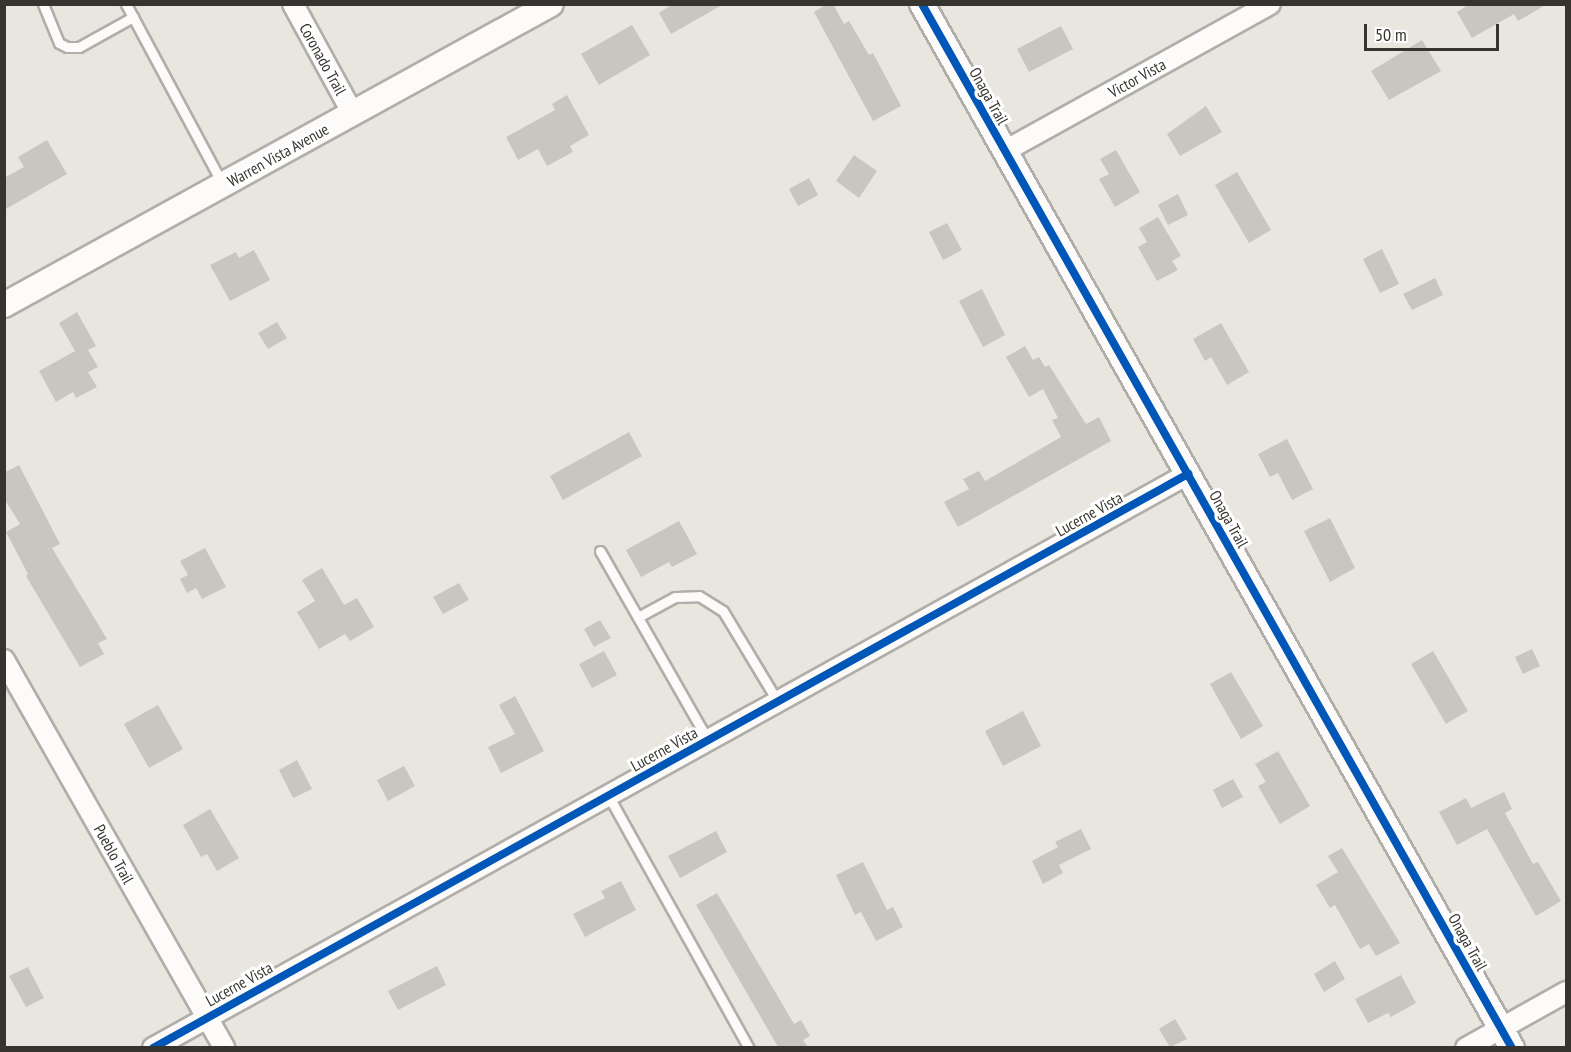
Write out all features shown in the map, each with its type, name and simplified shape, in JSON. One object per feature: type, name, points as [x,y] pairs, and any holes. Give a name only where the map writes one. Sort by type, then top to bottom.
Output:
[{"type":"street","name":"Coronado Trail","points":[[292,4],[352,114]]},
{"type":"street","name":"Warren Vista Avenue","points":[[4,305],[551,4]]},
{"type":"street","name":"Onaga Trail","points":[[922,4],[1506,1038]]},
{"type":"street","name":"Victor Vista","points":[[1005,151],[1270,4]]},
{"type":"street","name":"Lucerne Vista","points":[[153,1047],[1188,474]]},
{"type":"street","name":"Pueblo Trail","points":[[4,660],[224,1047]]},
{"type":"street","points":[[1466,1047],[1506,1038],[1566,992]]},
{"type":"lane","points":[[43,4],[59,43],[67,47],[79,46],[133,17]]},
{"type":"lane","points":[[126,4],[223,185]]},
{"type":"lane","points":[[600,551],[708,740]]},
{"type":"lane","points":[[638,617],[675,597],[699,596],[723,611],[778,702]]},
{"type":"lane","points":[[608,795],[749,1047]]},
{"type":"building","points":[[673,4],[724,4],[671,34],[659,13]]},
{"type":"building","points":[[827,4],[833,4],[844,24],[849,21],[869,55],[873,53],[901,106],[873,121],[814,12]]},
{"type":"building","points":[[1470,4],[1547,4],[1518,21],[1514,14],[1472,38],[1457,12]]},
{"type":"building","points":[[632,25],[650,55],[599,85],[581,54]]},
{"type":"building","points":[[1061,26],[1073,49],[1029,72],[1017,49]]},
{"type":"building","points":[[1422,40],[1441,71],[1389,100],[1371,71]]},
{"type":"building","points":[[567,95],[589,135],[570,146],[573,152],[547,166],[538,149],[518,160],[506,137],[555,110],[552,104]]},
{"type":"building","points":[[1206,106],[1222,132],[1180,156],[1167,134]]},
{"type":"building","points":[[47,140],[67,174],[4,210],[4,178],[24,167],[18,157]]},
{"type":"building","points":[[1116,150],[1140,192],[1115,207],[1099,179],[1109,174],[1100,159]]},
{"type":"building","points":[[854,155],[877,171],[859,198],[836,181]]},
{"type":"building","points":[[1237,172],[1271,230],[1249,243],[1215,185]]},
{"type":"building","points":[[809,178],[818,195],[798,206],[789,189]]},
{"type":"building","points":[[1178,194],[1188,215],[1168,225],[1158,205]]},
{"type":"building","points":[[1158,217],[1181,256],[1172,261],[1178,270],[1157,281],[1138,247],[1147,242],[1139,228]]},
{"type":"building","points":[[947,223],[962,250],[943,260],[929,232]]},
{"type":"building","points":[[1382,249],[1399,284],[1380,293],[1363,259]]},
{"type":"building","points":[[254,250],[270,280],[230,301],[210,265],[236,252],[239,258]]},
{"type":"building","points":[[1435,278],[1443,295],[1412,310],[1403,294]]},
{"type":"building","points":[[982,289],[1005,335],[983,347],[959,301]]},
{"type":"building","points":[[77,312],[96,346],[88,350],[98,367],[88,372],[97,387],[76,398],[73,392],[56,402],[39,371],[75,351],[59,323]]},
{"type":"building","points":[[277,322],[287,338],[268,349],[258,333]]},
{"type":"building","points":[[1221,323],[1249,372],[1227,385],[1211,357],[1205,361],[1193,339]]},
{"type":"building","points":[[1025,346],[1033,360],[1039,357],[1045,367],[1049,365],[1086,424],[1099,417],[1111,441],[958,527],[944,502],[969,489],[963,479],[979,471],[985,481],[1061,437],[1052,420],[1058,418],[1043,389],[1029,397],[1006,357]]},
{"type":"building","points":[[629,432],[642,456],[563,500],[550,476]]},
{"type":"building","points":[[1287,439],[1313,489],[1292,500],[1278,473],[1270,477],[1258,454]]},
{"type":"building","points":[[19,465],[60,544],[52,548],[107,639],[98,643],[104,654],[80,667],[26,576],[28,574],[6,532],[20,524],[4,498],[4,473]]},
{"type":"building","points":[[1330,518],[1355,568],[1330,582],[1304,531]]},
{"type":"building","points":[[679,521],[697,554],[672,567],[669,562],[641,577],[626,550]]},
{"type":"building","points":[[205,548],[226,587],[202,599],[196,588],[187,593],[180,579],[188,575],[180,561]]},
{"type":"building","points":[[322,568],[344,605],[357,598],[374,627],[350,641],[345,634],[319,649],[297,612],[315,601],[302,580]]},
{"type":"building","points":[[459,583],[469,600],[443,614],[433,597]]},
{"type":"building","points":[[600,620],[611,638],[594,647],[584,629]]},
{"type":"building","points":[[1532,649],[1540,666],[1523,674],[1515,657]]},
{"type":"building","points":[[604,651],[617,675],[592,688],[579,664]]},
{"type":"building","points":[[1433,651],[1468,711],[1446,724],[1411,664]]},
{"type":"building","points":[[1231,672],[1263,726],[1241,739],[1210,684]]},
{"type":"building","points":[[515,696],[544,751],[501,773],[488,747],[515,734],[499,705]]},
{"type":"building","points":[[158,705],[183,749],[149,768],[124,724]]},
{"type":"building","points":[[1023,711],[1041,746],[1003,766],[985,731]]},
{"type":"building","points":[[1278,751],[1310,806],[1280,824],[1258,786],[1266,782],[1255,764]]},
{"type":"building","points":[[297,760],[312,789],[293,798],[279,770]]},
{"type":"building","points":[[404,766],[415,786],[388,801],[377,780]]},
{"type":"building","points":[[1233,779],[1243,797],[1222,808],[1213,790]]},
{"type":"building","points":[[1504,792],[1512,809],[1505,813],[1533,864],[1538,862],[1561,901],[1536,916],[1487,829],[1457,845],[1439,812],[1466,798],[1471,808]]},
{"type":"building","points":[[210,809],[239,858],[217,871],[207,854],[201,857],[183,825]]},
{"type":"building","points":[[1081,829],[1091,849],[1059,865],[1063,873],[1043,884],[1032,861],[1058,847],[1055,842]]},
{"type":"building","points":[[716,831],[727,852],[680,878],[668,856]]},
{"type":"building","points":[[1342,848],[1400,943],[1376,956],[1369,944],[1360,949],[1335,905],[1330,908],[1316,885],[1338,872],[1328,856]]},
{"type":"building","points":[[863,862],[887,910],[893,907],[903,927],[876,941],[861,912],[855,915],[836,875]]},
{"type":"building","points":[[621,881],[636,910],[585,937],[573,914],[605,898],[601,891]]},
{"type":"building","points":[[717,893],[794,1024],[801,1020],[810,1036],[803,1040],[808,1047],[778,1047],[696,905]]},
{"type":"building","points":[[1335,961],[1345,979],[1324,992],[1314,974]]},
{"type":"building","points":[[437,966],[446,985],[398,1010],[388,991]]},
{"type":"building","points":[[28,967],[44,998],[26,1007],[9,976]]},
{"type":"building","points":[[1401,975],[1416,1003],[1391,1017],[1388,1013],[1368,1023],[1355,999]]},
{"type":"building","points":[[1175,1019],[1187,1039],[1170,1047],[1159,1029]]},
{"type":"cycle path","points":[[922,4],[1512,1048]]},
{"type":"cycle path","points":[[153,1048],[1188,474]]}]
